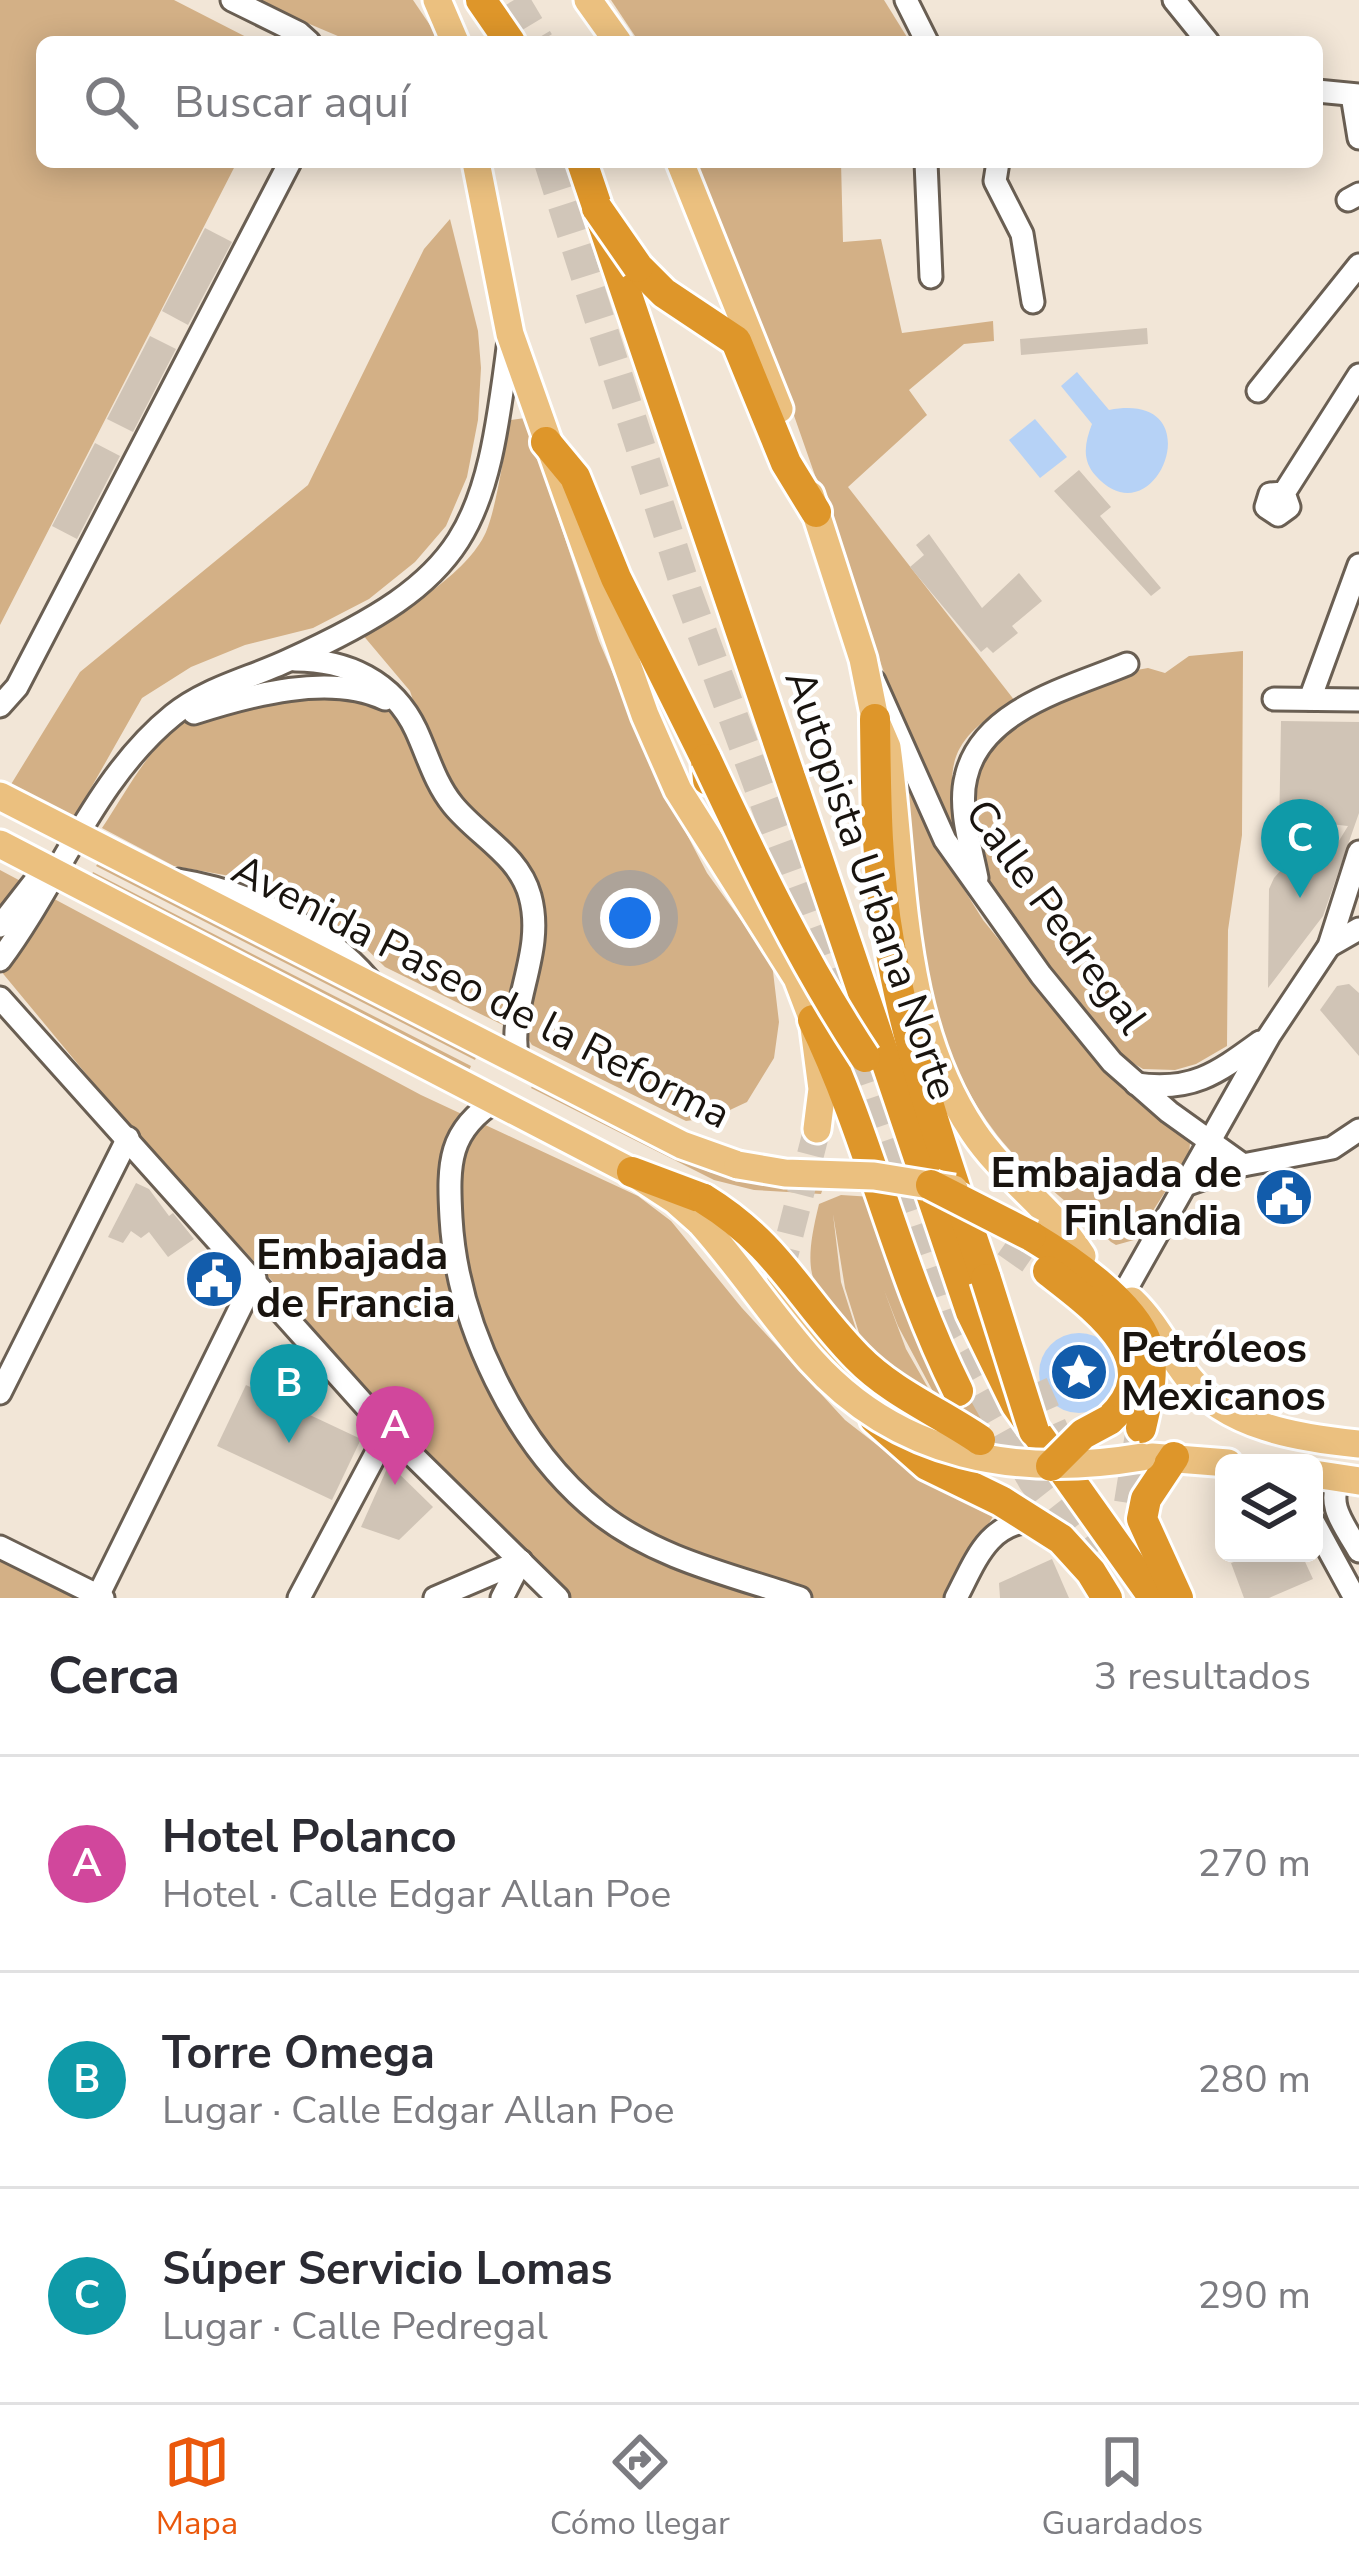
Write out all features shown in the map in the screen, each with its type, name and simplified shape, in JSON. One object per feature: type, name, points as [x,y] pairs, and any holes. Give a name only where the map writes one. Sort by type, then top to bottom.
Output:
[{"type":"highway","points":[[481,0],[506,36]]},
{"type":"highway","points":[[503,0],[526,36]]},
{"type":"highway","name":"Autopista Urbana Norte","points":[[564,168],[940,1282],[998,1412],[1118,1593]]},
{"type":"highway","name":"Autopista Urbana Norte","points":[[584,168],[938,1223],[999,1374],[1154,1598]]},
{"type":"highway","points":[[597,208],[650,281],[724,332],[786,464],[816,512]]},
{"type":"highway","points":[[546,442],[575,477],[644,637],[757,868],[817,982],[865,1057]]},
{"type":"highway","points":[[875,719],[886,920],[920,1081],[1034,1430]]},
{"type":"highway","points":[[706,758],[710,787],[792,954],[797,978]]},
{"type":"highway","points":[[733,836],[757,868]]},
{"type":"highway","points":[[813,1020],[845,1087],[912,1288],[958,1391]]},
{"type":"highway","points":[[912,1039],[948,1126],[1033,1384]]},
{"type":"highway","points":[[632,1172],[769,1249],[844,1343],[879,1377],[980,1440]]},
{"type":"highway","points":[[931,1185],[1031,1236],[1112,1290],[1148,1343],[1150,1390],[1142,1443]]},
{"type":"highway","points":[[1048,1271],[1109,1325],[1132,1360],[1134,1383],[1124,1406],[1083,1434],[1051,1466]]},
{"type":"highway","points":[[864,1398],[927,1465],[1037,1521],[1118,1593]]},
{"type":"highway","points":[[1174,1457],[1146,1498],[1142,1519],[1178,1598]]},
{"type":"highway","points":[[1129,1503],[1131,1537],[1154,1598]]},
{"type":"main road","points":[[436,0],[451,36]]},
{"type":"main road","points":[[589,0],[614,36]]},
{"type":"main road","points":[[477,168],[510,334],[637,694],[678,790],[797,978],[813,1020],[822,1089],[817,1129]]},
{"type":"main road","points":[[680,168],[724,332]]},
{"type":"main road","points":[[681,168],[771,387],[862,659],[875,719],[887,748],[909,955],[934,1050],[956,1102],[985,1148],[1057,1220],[1082,1256]]},
{"type":"main road","name":"Avenida Paseo de la Reforma","points":[[0,796],[719,1160],[762,1170],[874,1176],[931,1185],[982,1198],[1037,1224],[1082,1256],[1112,1290],[1156,1327],[1195,1386],[1217,1405],[1274,1429],[1359,1444]]},
{"type":"main road","name":"Avenida Paseo de la Reforma","points":[[0,844],[632,1172]]},
{"type":"main road","points":[[485,1094],[498,1063],[507,1055]]},
{"type":"main road","points":[[702,1211],[810,1359],[946,1451],[1051,1466],[1090,1466],[1142,1443],[1174,1457],[1215,1462]]},
{"type":"main road","points":[[780,1274],[799,1318],[864,1398],[980,1440],[1016,1461]]},
{"type":"street","points":[[232,0],[302,36]]},
{"type":"street","points":[[906,0],[925,36]]},
{"type":"street","points":[[1174,0],[1197,36]]},
{"type":"street","points":[[1353,92],[1359,138]]},
{"type":"street","points":[[0,706],[17,687],[287,168]]},
{"type":"street","points":[[926,168],[932,277]]},
{"type":"street","points":[[997,168],[994,181],[1022,234],[1033,302]]},
{"type":"street","points":[[1258,391],[1355,279]]},
{"type":"street","points":[[0,926],[52,871],[128,760],[160,727],[197,699],[288,661],[393,606],[442,564],[462,540],[479,506],[492,461],[510,334]]},
{"type":"street","points":[[1285,494],[1357,380]]},
{"type":"street","points":[[1310,699],[1359,565]]},
{"type":"street","name":"Calle Pedregal","points":[[862,659],[896,723],[919,788],[945,840],[1087,1035],[1136,1084],[1243,1165]]},
{"type":"street","points":[[288,661],[325,660],[356,670],[380,685],[404,711],[444,792],[514,864],[530,897],[532,955],[507,1055]]},
{"type":"street","points":[[980,890],[964,781],[981,746],[1007,718],[1127,664]]},
{"type":"street","points":[[160,727],[214,706],[329,685],[372,693],[404,711]]},
{"type":"street","points":[[1274,699],[1359,700]]},
{"type":"street","name":"Calle Pedregal","points":[[1112,1290],[1185,1185],[1269,1036],[1329,946],[1359,852]]},
{"type":"street","points":[[0,960],[35,913],[52,871]]},
{"type":"street","points":[[1329,946],[1359,929]]},
{"type":"street","points":[[0,998],[388,1431],[558,1598]]},
{"type":"street","name":"Calle Pedregal","points":[[1136,1084],[1185,1086],[1214,1074],[1269,1036]]},
{"type":"street","points":[[485,1094],[459,1133],[452,1162],[451,1213],[465,1309],[516,1411],[566,1482],[619,1528],[676,1557],[800,1598]]},
{"type":"street","points":[[1185,1185],[1243,1165],[1332,1148],[1359,1130]]},
{"type":"street","points":[[0,1393],[128,1138]]},
{"type":"street","points":[[0,1547],[100,1597],[255,1278]]},
{"type":"street","points":[[299,1598],[388,1431]]},
{"type":"street","points":[[1338,1478],[1333,1500],[1359,1551]]},
{"type":"street","points":[[956,1598],[995,1533],[1017,1522],[1037,1521]]},
{"type":"street","points":[[1323,1539],[1355,1598]]},
{"type":"street","points":[[435,1598],[521,1562]]},
{"type":"street","points":[[502,1598],[521,1562]]},
{"type":"shaded area","points":[[0,0],[174,0],[244,36],[36,36],[36,168],[234,168],[0,625]]},
{"type":"shaded area","points":[[253,0],[413,0],[434,31],[434,36],[338,36]]},
{"type":"shaded area","points":[[611,0],[884,0],[906,36],[635,36]]},
{"type":"shaded area","points":[[694,168],[841,168],[843,242],[881,239],[902,333],[993,321],[994,341],[964,344],[909,390],[927,415],[848,487],[1015,701],[973,731],[954,762],[960,848],[900,718],[791,407]]},
{"type":"shaded area","points":[[450,219],[478,331],[481,368],[478,420],[467,477],[446,526],[415,562],[369,599],[313,628],[245,645],[191,667],[142,698],[74,818],[10,786],[80,672],[308,485],[424,249]]},
{"type":"shaded area","points":[[525,418],[599,641],[658,779],[707,873],[772,963],[779,1022],[774,1058],[747,1102],[715,1117],[686,1121],[532,1045],[525,1034],[538,980],[542,924],[538,885],[516,849],[455,790],[432,757],[410,691],[362,634],[432,591],[477,547],[494,508],[511,420]]},
{"type":"shaded area","points":[[1243,651],[1242,835],[1228,930],[1227,1046],[1175,1070],[1143,1069],[1109,1045],[994,899],[981,857],[971,790],[977,768],[992,745],[1059,699],[1109,675],[1148,668],[1165,673],[1189,656]]},
{"type":"shaded area","points":[[351,690],[384,705],[437,799],[505,862],[523,898],[520,968],[507,1027],[385,967],[348,931],[230,876],[174,866],[102,828],[157,746],[197,713],[262,696]]},
{"type":"shaded area","points":[[902,759],[942,854],[983,920],[1093,1056],[1190,1143],[1189,1155],[1134,1240],[1111,1242],[1037,1177],[997,1135],[969,1092],[948,1048],[922,955]]},
{"type":"shaded area","points":[[100,860],[478,1052],[475,1060],[96,866]]},
{"type":"shaded area","points":[[0,870],[421,1095],[638,1196],[671,1221],[742,1308],[845,1420],[899,1462],[999,1506],[946,1598],[569,1598],[395,1423],[130,1127],[0,970]]},
{"type":"shaded area","points":[[93,872],[471,1066],[468,1073],[90,879]]},
{"type":"shaded area","points":[[534,1082],[709,1172],[753,1183],[823,1188],[821,1194],[754,1190],[714,1180],[531,1088]]},
{"type":"shaded area","points":[[841,1195],[873,1197],[982,1419],[938,1401],[884,1290],[906,1349],[935,1400],[864,1349],[845,1288],[833,1214],[841,1282],[862,1348],[822,1297],[811,1269],[813,1231],[819,1204]]},
{"type":"shaded area","points":[[0,1556],[86,1598],[0,1598]]},
{"type":"water","points":[[1077,372],[1109,410],[1142,410],[1161,421],[1168,439],[1165,460],[1155,479],[1138,491],[1118,492],[1091,470],[1086,451],[1092,424],[1061,386]]},
{"type":"water","points":[[1035,419],[1067,457],[1040,478],[1009,440]]},
{"type":"water","points":[[1079,1333],[1107,1345],[1119,1373],[1107,1401],[1079,1413],[1051,1401],[1039,1373],[1051,1345]]},
{"type":"building","points":[[205,228],[232,242],[188,325],[162,311]]},
{"type":"building","points":[[1147,328],[1148,344],[1021,355],[1020,339]]},
{"type":"building","points":[[150,336],[176,349],[133,432],[107,419]]},
{"type":"building","points":[[95,443],[120,456],[77,539],[52,526]]},
{"type":"building","points":[[1079,470],[1111,507],[1100,516],[1161,588],[1151,596],[1054,491]]},
{"type":"building","points":[[929,534],[982,608],[1019,573],[1042,601],[1012,626],[1018,633],[993,653],[987,647],[981,652],[910,567],[924,555],[916,545]]},
{"type":"building","points":[[1281,721],[1359,722],[1359,813],[1323,916],[1268,988],[1269,889],[1274,878],[1288,862],[1316,866],[1320,855],[1329,857],[1348,826],[1302,821],[1298,838],[1279,836]]},
{"type":"building","points":[[1349,984],[1359,993],[1359,1056],[1320,1010],[1337,986]]},
{"type":"building","points":[[136,1183],[149,1189],[194,1239],[168,1257],[149,1232],[141,1238],[131,1231],[123,1243],[108,1237]]},
{"type":"building","points":[[246,1385],[361,1439],[332,1500],[217,1446]]},
{"type":"building","points":[[389,1464],[433,1507],[399,1540],[361,1527]]},
{"type":"building","points":[[1052,1559],[1069,1598],[1000,1598],[999,1583]]},
{"type":"building","points":[[1305,1562],[1313,1579],[1269,1598],[1244,1598],[1231,1563]]},
{"type":"tunnel","points":[[514,0],[535,36]]},
{"type":"tunnel","points":[[551,168],[687,592],[824,963],[951,1335],[1033,1481],[1092,1556]]},
{"type":"tunnel","points":[[780,1274],[817,1129]]},
{"type":"tunnel","points":[[977,1208],[1002,1239],[1048,1271]]},
{"type":"tunnel","points":[[1033,1384],[1064,1454]]},
{"type":"tunnel","points":[[1129,1503],[1141,1428]]},
{"type":"place","name":"Súper Servicio Lomas","points":[[1300,898]]},
{"type":"place","name":"Embajada de Finlandia","points":[[1284,1197]]},
{"type":"place","name":"Embajada de Francia","points":[[214,1279]]},
{"type":"place","name":"Petróleos Mexicanos","points":[[1079,1372]]},
{"type":"place","name":"Torre Omega","points":[[289,1443]]},
{"type":"place","name":"Hotel Polanco","points":[[395,1485]]}]
